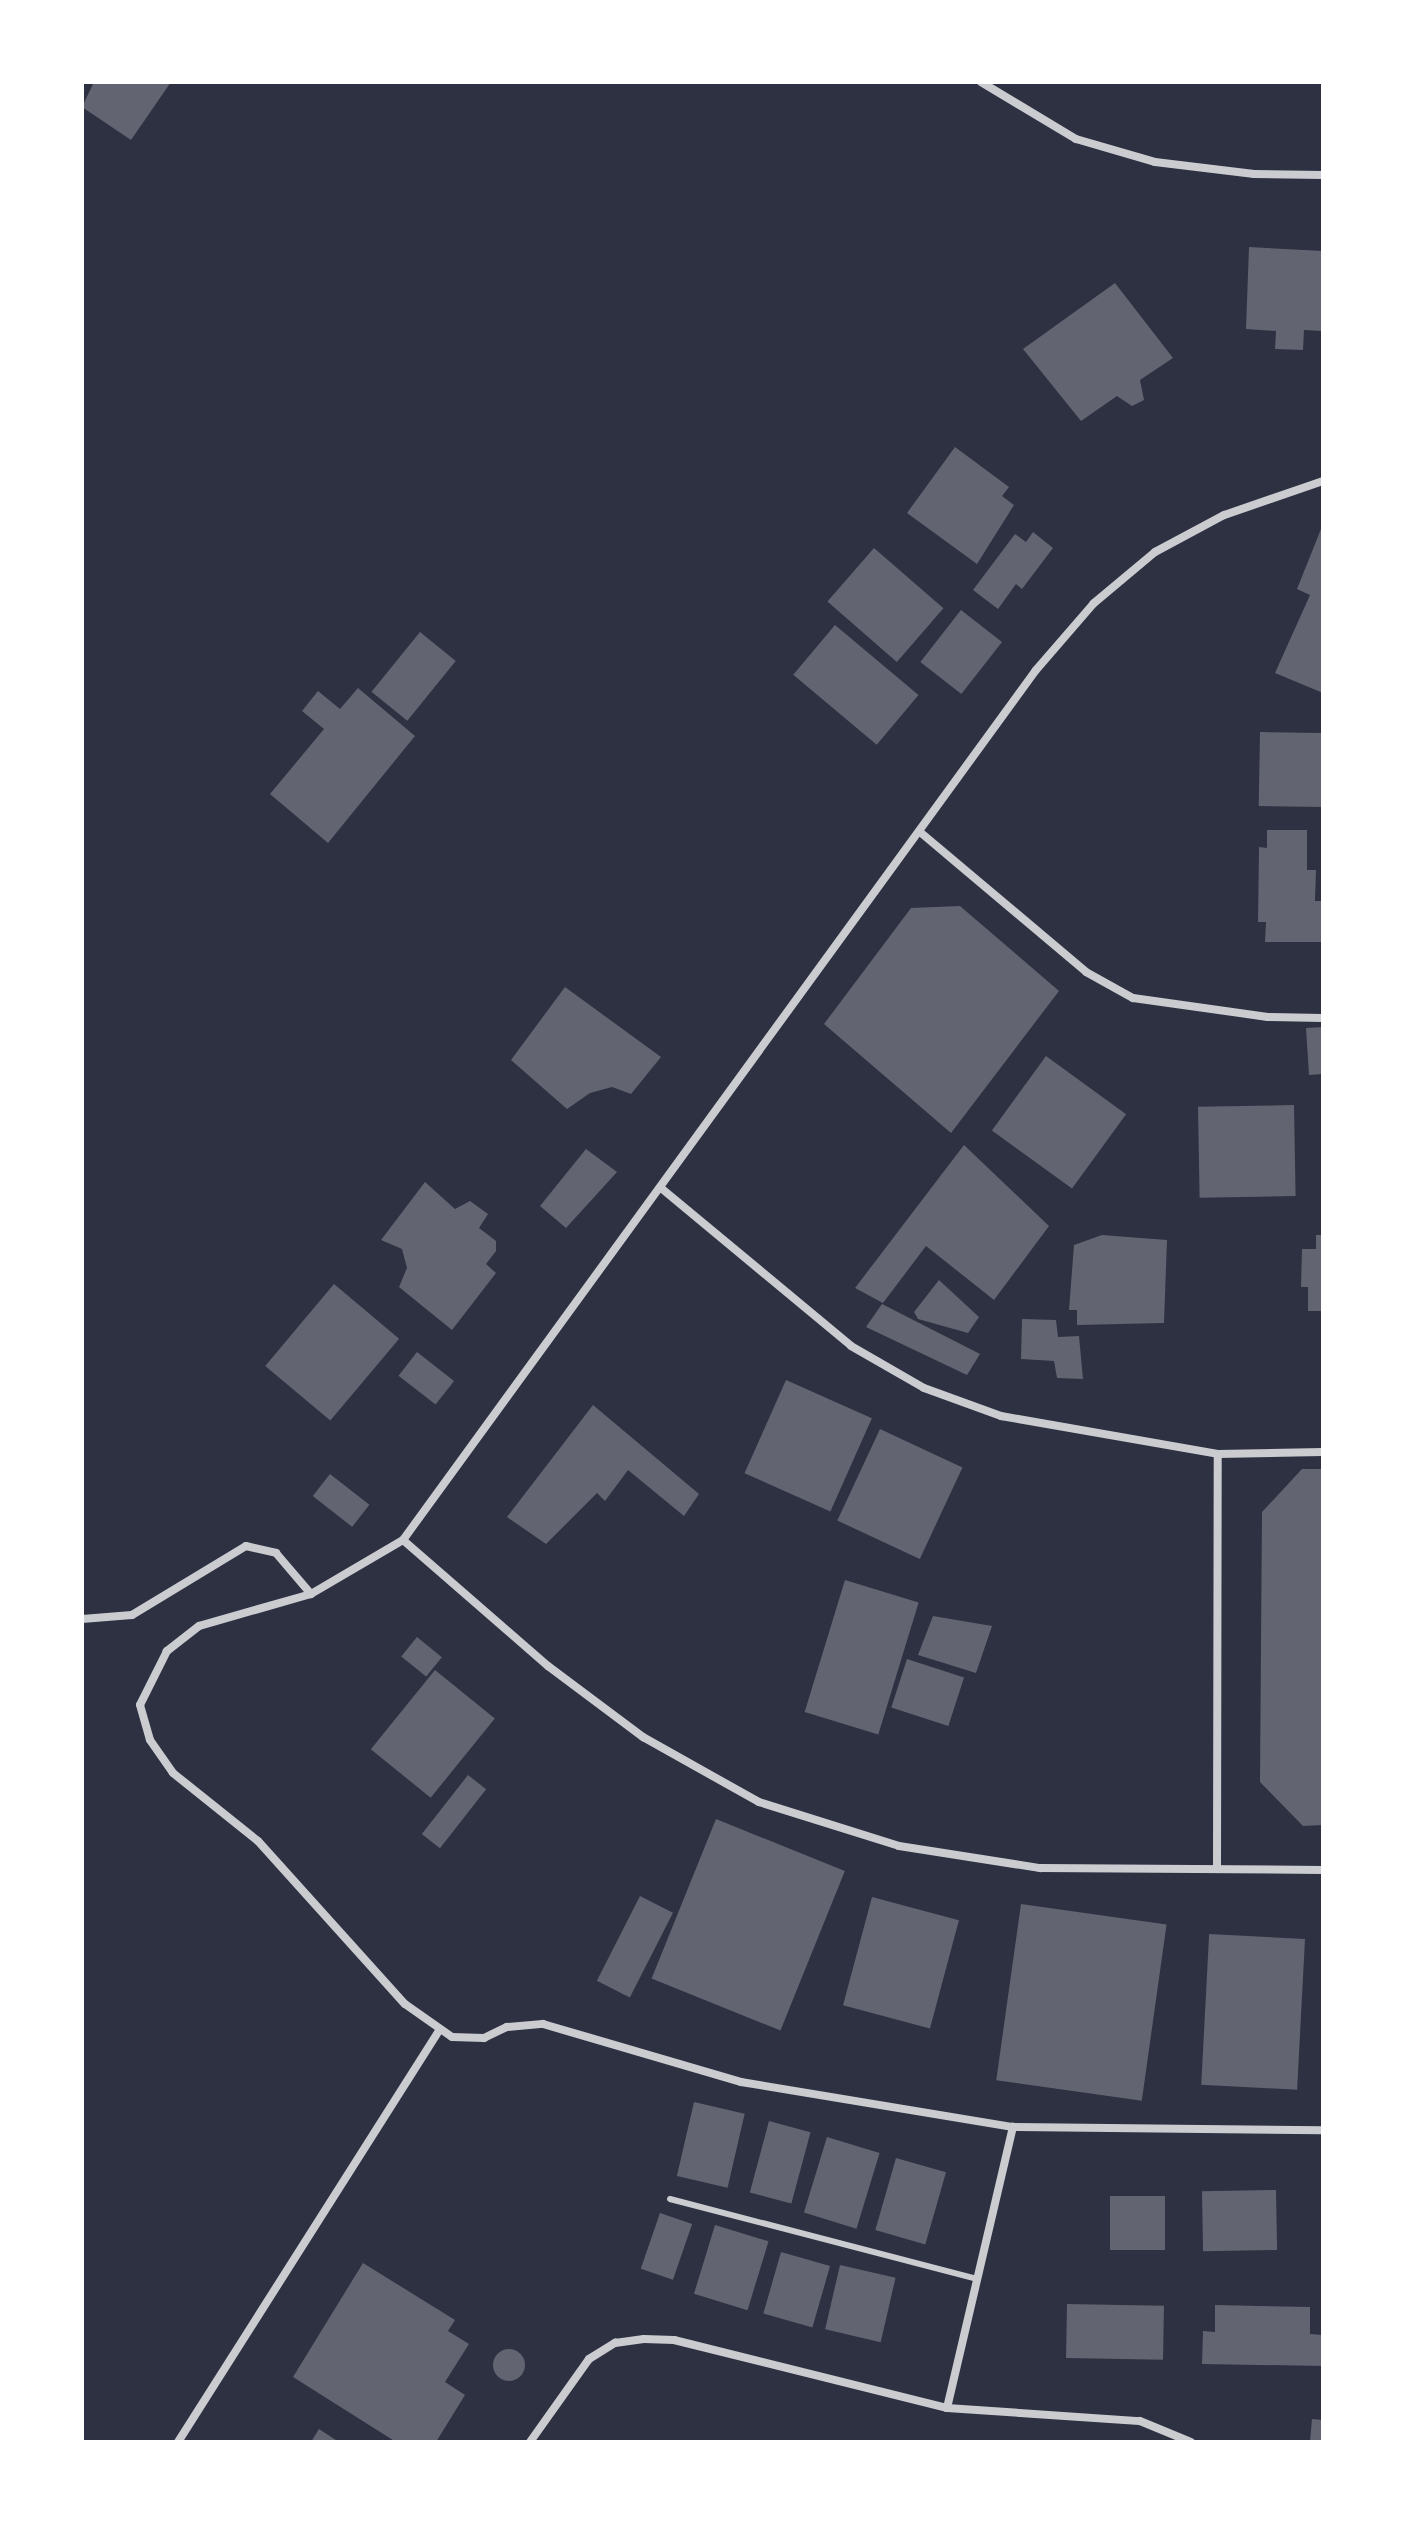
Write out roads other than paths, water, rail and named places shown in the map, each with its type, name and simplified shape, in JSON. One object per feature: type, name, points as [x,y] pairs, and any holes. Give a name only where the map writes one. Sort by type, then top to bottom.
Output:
[{"type":"street","points":[[981,82],[1076,139],[1155,162],[1254,174],[1323,175]]},
{"type":"street","points":[[1323,481],[1224,515],[1155,552],[1094,603],[1036,670],[403,1540],[311,1594],[217,1618],[182,1637],[146,1685],[140,1705],[143,1723],[173,1773],[290,1872],[405,2004],[439,2030],[468,2040],[507,2027],[543,2024],[741,2082],[1013,2127],[1323,2130]]},
{"type":"street","points":[[920,832],[1086,972],[1133,998],[1268,1017],[1323,1018]]},
{"type":"street","points":[[661,1188],[851,1346],[924,1388],[1001,1416],[1218,1454],[1323,1452]]},
{"type":"street","points":[[1217,1868],[1218,1454]]},
{"type":"street","points":[[403,1540],[548,1666],[643,1737],[759,1802],[899,1846],[1040,1868],[1323,1870]]},
{"type":"street","points":[[82,1619],[132,1615],[246,1546],[276,1553],[311,1594]]},
{"type":"street","points":[[178,2442],[439,2030]]},
{"type":"street","points":[[947,2408],[1013,2127]]},
{"type":"street","points":[[530,2442],[589,2359],[615,2343],[644,2339],[674,2340],[947,2408],[1140,2421],[1191,2442]]},
{"type":"lane","points":[[670,2199],[977,2279]]}]
